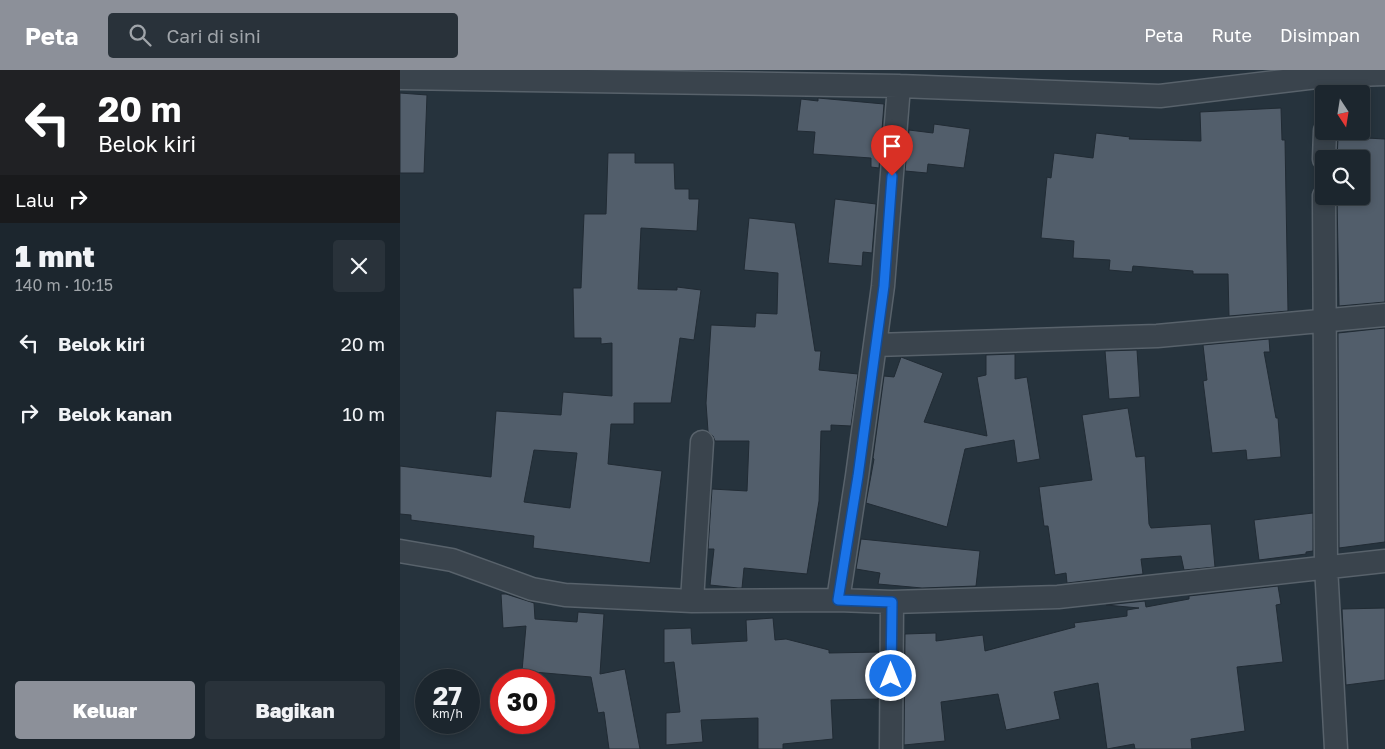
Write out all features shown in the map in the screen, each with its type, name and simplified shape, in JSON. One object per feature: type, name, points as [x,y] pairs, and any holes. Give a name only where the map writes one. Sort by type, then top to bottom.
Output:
[{"type":"street","points":[[1325,85],[1385,74]]},
{"type":"street","points":[[400,78],[899,86],[1160,96],[1315,86]]},
{"type":"street","points":[[838,600],[884,286],[899,86]]},
{"type":"street","points":[[1324,205],[1323,320],[1326,566],[1336,749]]},
{"type":"street","points":[[875,346],[1157,336],[1385,315]]},
{"type":"street","points":[[692,601],[702,442]]},
{"type":"street","points":[[400,551],[452,560],[532,589],[565,594],[692,601],[838,600],[892,602],[1058,597],[1385,561]]},
{"type":"street","points":[[891,749],[892,602]]},
{"type":"building","points":[[400,93],[427,95],[424,173],[400,173]]},
{"type":"building","points":[[818,98],[884,104],[879,168],[871,167],[871,158],[813,154],[815,132],[797,131],[801,99],[818,101]]},
{"type":"building","points":[[1281,108],[1282,140],[1285,140],[1288,311],[1229,316],[1228,274],[1193,274],[1193,271],[1133,266],[1132,272],[1109,270],[1110,260],[1073,258],[1074,241],[1041,238],[1047,177],[1051,178],[1054,153],[1093,158],[1096,133],[1130,137],[1129,139],[1201,141],[1200,112]]},
{"type":"building","points":[[934,124],[970,129],[964,168],[928,164],[927,173],[905,171],[909,130],[933,133]]},
{"type":"building","points":[[1385,139],[1385,302],[1339,306],[1337,205],[1370,205],[1370,150],[1337,150],[1338,140]]},
{"type":"building","points":[[608,153],[635,153],[635,163],[674,163],[675,189],[689,189],[689,199],[699,199],[697,231],[641,228],[638,289],[677,290],[677,287],[701,290],[694,340],[680,338],[671,403],[634,403],[634,424],[611,424],[608,464],[662,471],[650,563],[533,548],[534,536],[411,520],[411,515],[400,514],[400,466],[491,477],[496,411],[561,415],[563,392],[612,396],[612,343],[601,344],[601,338],[574,338],[573,288],[581,288],[584,214],[606,214]],"holes":[[[534,450],[577,453],[570,508],[524,502]]]},
{"type":"building","points":[[835,199],[876,204],[872,253],[863,252],[862,266],[828,263]]},
{"type":"building","points":[[749,218],[795,223],[815,351],[821,351],[819,370],[858,374],[851,426],[831,425],[831,431],[821,431],[819,501],[807,574],[744,568],[742,588],[738,588],[710,585],[714,549],[708,549],[712,489],[747,491],[749,441],[715,441],[708,431],[706,403],[711,325],[755,327],[756,313],[777,314],[778,273],[744,270]]},
{"type":"building","points":[[1385,328],[1385,542],[1339,548],[1338,333]]},
{"type":"building","points":[[1269,339],[1270,352],[1264,352],[1276,418],[1278,418],[1281,457],[1247,460],[1246,450],[1212,453],[1203,381],[1207,380],[1203,345]]},
{"type":"building","points":[[1137,350],[1140,397],[1109,399],[1105,351]]},
{"type":"building","points":[[1015,354],[1015,379],[1027,377],[1040,459],[1017,463],[1014,440],[965,449],[947,527],[866,503],[874,459],[884,376],[894,377],[901,357],[943,373],[924,422],[987,436],[977,377],[986,375],[986,355]]},
{"type":"building","points":[[1128,408],[1136,457],[1145,456],[1149,524],[1151,528],[1211,524],[1215,567],[1184,570],[1181,556],[1141,559],[1143,574],[1067,583],[1066,573],[1055,575],[1048,526],[1044,526],[1039,487],[1092,480],[1082,415]]},
{"type":"building","points":[[1313,513],[1313,551],[1306,552],[1306,554],[1259,560],[1254,520]]},
{"type":"building","points":[[861,539],[980,551],[976,586],[922,588],[878,584],[880,573],[856,569]]},
{"type":"building","points":[[1278,586],[1281,604],[1276,605],[1283,662],[1237,667],[1245,731],[1191,739],[1192,749],[1135,749],[1134,744],[1107,749],[1098,683],[1054,692],[1060,719],[1006,730],[998,694],[941,702],[945,741],[904,745],[905,634],[936,633],[936,641],[983,635],[985,651],[1075,627],[1074,623],[1127,616],[1127,610],[1139,608],[1106,605],[1145,601],[1146,607],[1189,599],[1189,596]]},
{"type":"building","points":[[501,594],[534,603],[535,619],[577,622],[578,612],[604,614],[600,674],[625,669],[640,749],[609,749],[604,712],[598,713],[591,677],[555,674],[555,669],[522,669],[526,626],[503,628]]},
{"type":"building","points":[[1385,608],[1385,680],[1346,685],[1342,609]]},
{"type":"building","points":[[773,618],[775,640],[786,639],[829,650],[829,653],[879,652],[878,699],[831,700],[833,739],[783,744],[783,749],[758,749],[758,718],[701,720],[703,742],[666,745],[666,713],[680,712],[674,662],[664,663],[664,629],[691,628],[692,644],[747,641],[746,620]]},
{"type":"route","points":[[891,676],[892,602],[838,600],[858,476],[884,286],[892,176]]}]
